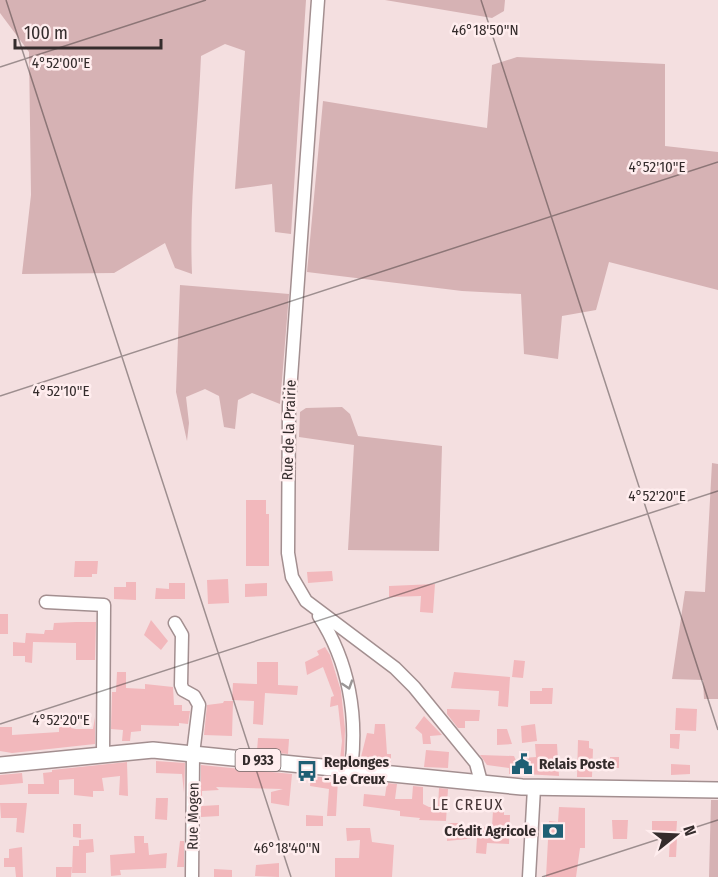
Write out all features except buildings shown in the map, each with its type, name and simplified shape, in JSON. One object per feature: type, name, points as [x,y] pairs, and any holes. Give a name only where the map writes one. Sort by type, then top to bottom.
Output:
[{"type":"main road","name":"D 933","points":[[0,765],[153,750],[534,788],[718,790]]},
{"type":"street","name":"Rue de la Prairie","points":[[318,0],[290,384],[287,520],[292,577],[301,594],[317,612],[395,668],[414,687],[476,764],[481,782]]},
{"type":"street","points":[[46,602],[104,605],[103,754]]},
{"type":"street","points":[[317,612],[335,646],[353,704],[355,730],[351,769]]},
{"type":"street","name":"Rue Mogen","points":[[176,623],[182,635],[181,685],[187,694],[197,700],[199,705],[193,754],[192,877]]},
{"type":"street","points":[[335,646],[350,636]]},
{"type":"street","points":[[528,877],[533,842],[534,788]]},
{"type":"shaded area","points":[[0,0],[306,0],[291,234],[275,232],[272,184],[235,189],[245,51],[225,44],[201,56],[193,192],[192,274],[175,268],[165,243],[114,273],[22,274],[31,195],[29,52],[0,13]]},
{"type":"shaded area","points":[[385,0],[505,0],[504,11],[492,18]]},
{"type":"shaded area","points":[[517,57],[665,64],[665,146],[718,152],[718,290],[609,262],[596,310],[562,316],[558,359],[524,354],[521,294],[462,291],[307,272],[323,101],[487,128],[492,65]]},
{"type":"shaded area","points":[[180,285],[289,294],[280,404],[252,393],[238,400],[235,429],[224,427],[219,396],[205,389],[186,397],[189,423],[187,441],[176,392]]},
{"type":"shaded area","points":[[342,407],[350,414],[358,436],[442,446],[439,551],[348,550],[354,445],[299,437],[300,412],[306,408]]},
{"type":"shaded area","points":[[712,463],[718,464],[718,699],[704,699],[703,680],[672,679],[685,591],[705,592]]},
{"type":"shaded area","points":[[711,800],[718,800],[718,877],[709,877]]},
{"type":"place","name":"Relais Poste","points":[[522,764]]},
{"type":"place","name":"Replonges - Le Creux","points":[[307,771]]},
{"type":"place","name":"Crédit Agricole","points":[[553,831]]},
{"type":"district","name":"LE CREUX","points":[[468,804]]}]
